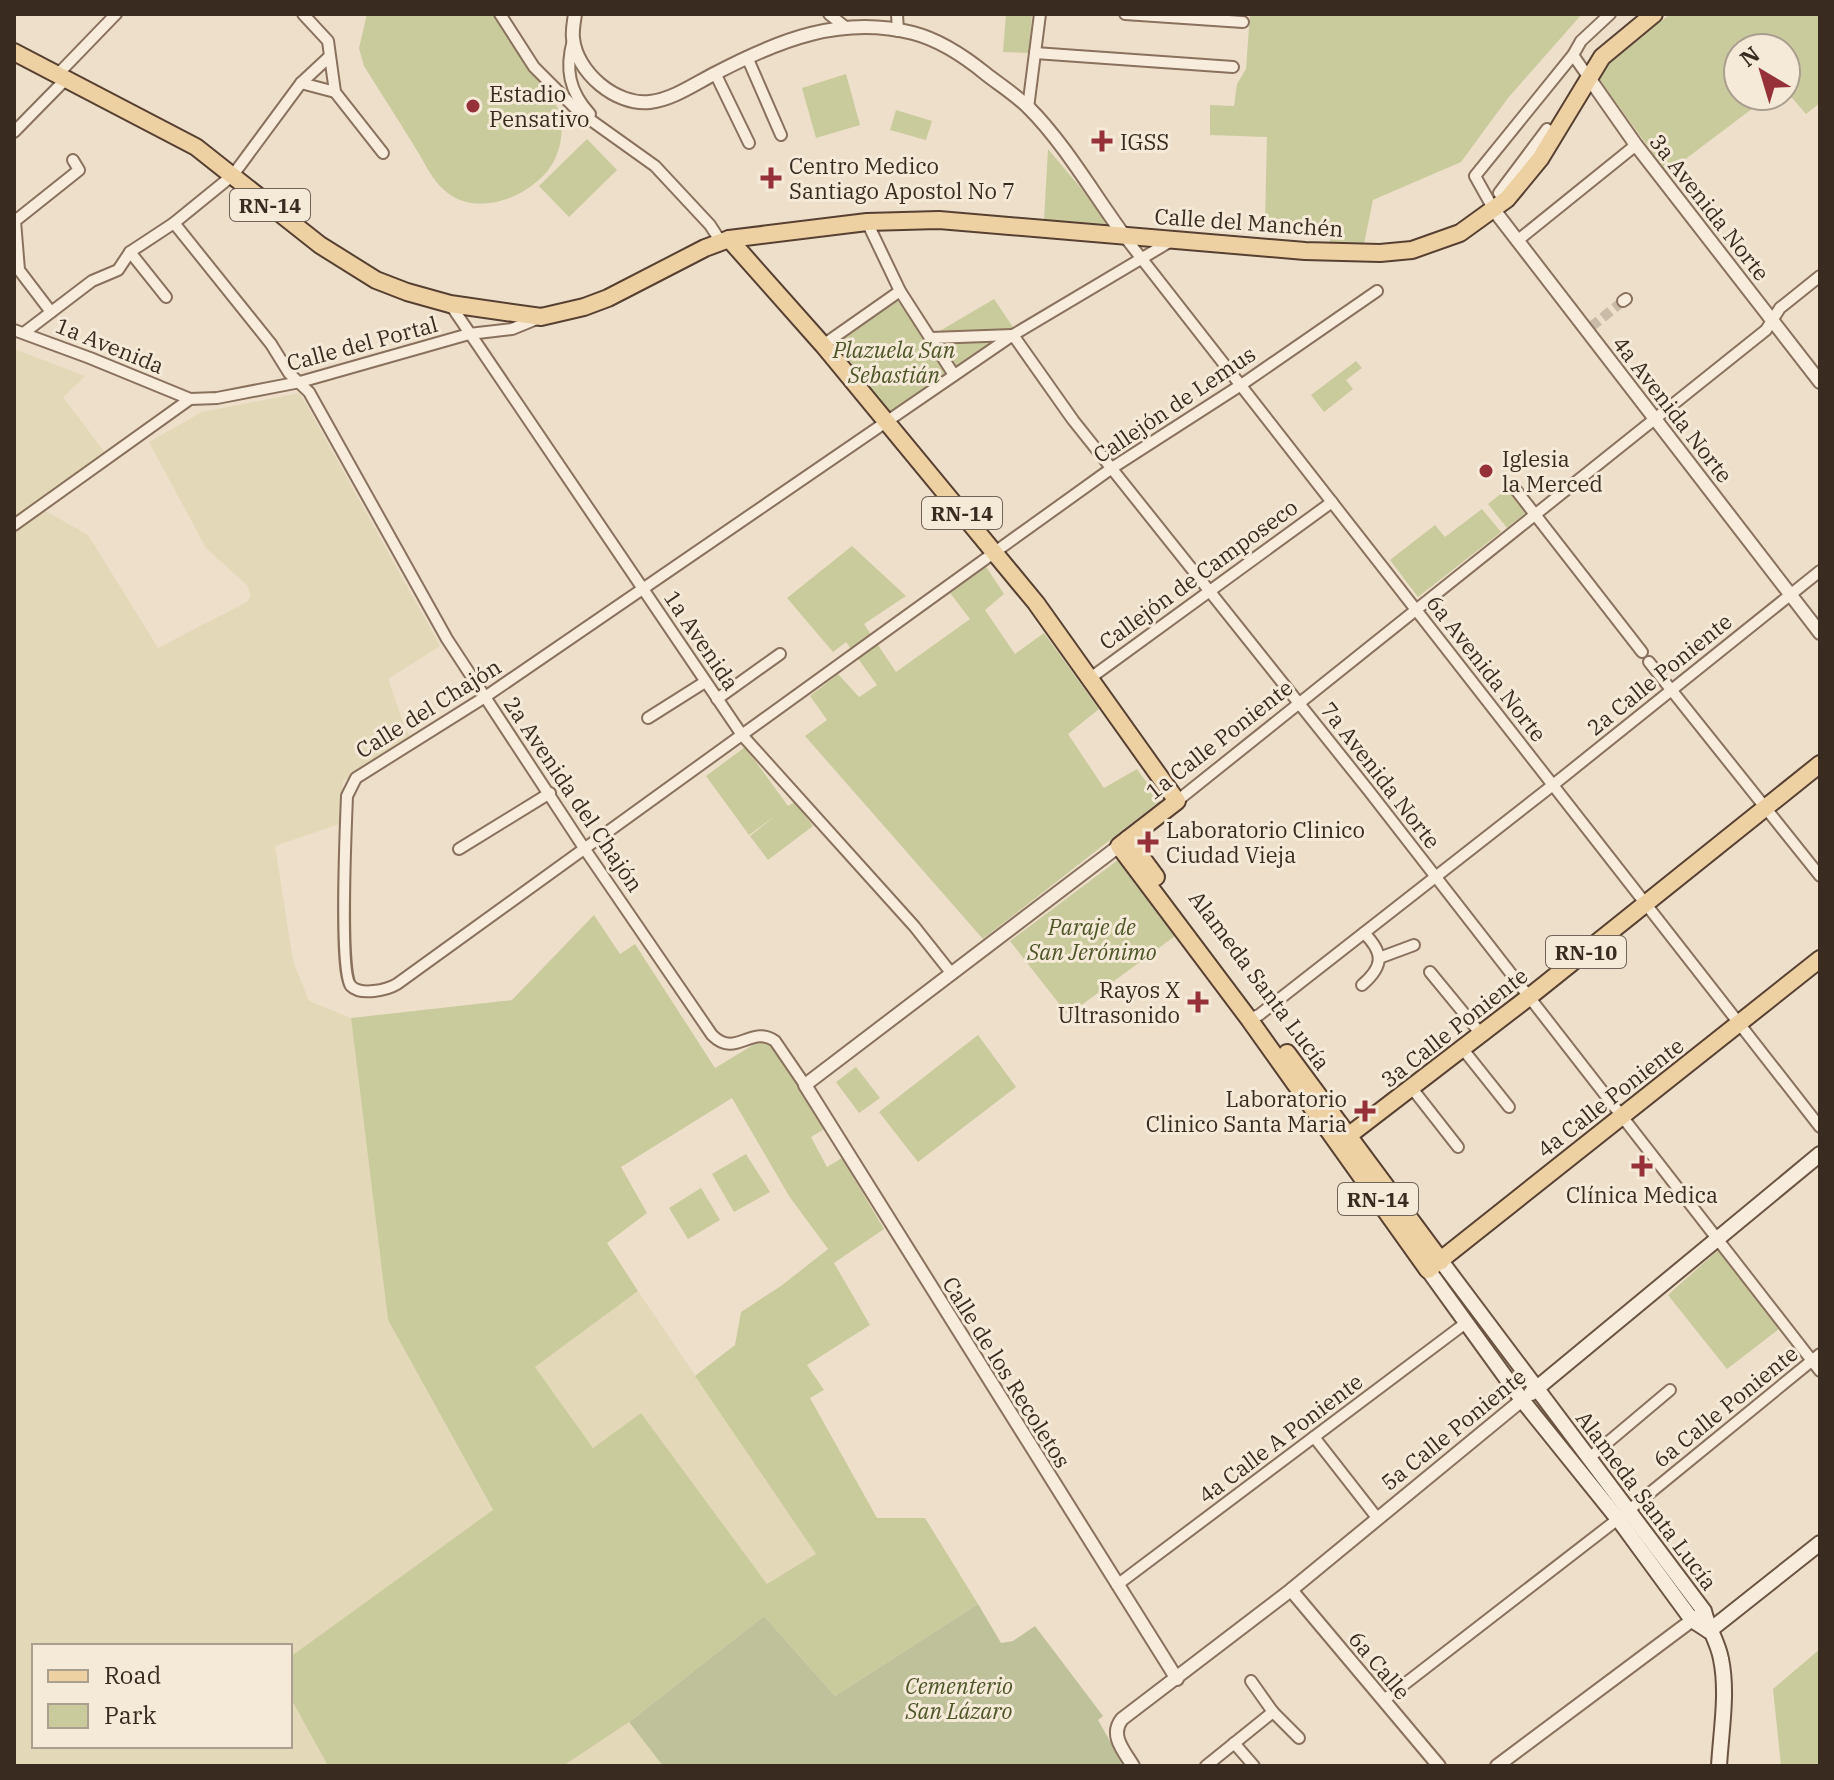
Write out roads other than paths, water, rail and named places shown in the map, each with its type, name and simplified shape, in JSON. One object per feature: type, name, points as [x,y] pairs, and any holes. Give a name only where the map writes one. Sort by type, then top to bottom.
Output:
[{"type":"main road","name":"Calle del Manchén","points":[[1123,234],[1171,241],[1305,251],[1380,253],[1412,250],[1445,240],[1497,201],[1540,159],[1602,57],[1654,14]]},
{"type":"main road","name":"RN-14","points":[[14,52],[196,147],[320,245],[366,273],[407,292],[450,304],[541,317],[608,298],[725,241],[823,345],[995,552],[1036,603],[1177,801]]},
{"type":"main road","points":[[725,241],[867,222],[939,220],[1123,234]]},
{"type":"main road","name":"3a Calle Poniente","points":[[1342,1138],[1529,997],[1820,764]]},
{"type":"main road","name":"1a Calle Poniente","points":[[1123,843],[1177,801]]},
{"type":"main road","name":"Alameda Santa Lucía","points":[[1123,843],[1434,1265],[1588,1459],[1594,1478]]},
{"type":"main road","name":"4a Calle Poniente","points":[[1434,1265],[1820,959]]},
{"type":"main road","name":"5a Calle Poniente","points":[[1522,1400],[1820,1154]]},
{"type":"main road","name":"Alameda Santa Lucía","points":[[1434,1265],[1467,1322],[1522,1400],[1594,1478],[1709,1631]]},
{"type":"main road","points":[[1709,1631],[1820,1543]]},
{"type":"main road","name":"RN-14","points":[[1709,1631],[1719,1650],[1724,1674],[1719,1766]]},
{"type":"street","points":[[14,132],[116,14]]},
{"type":"street","points":[[303,14],[328,41],[335,92],[383,153]]},
{"type":"street","points":[[500,14],[534,67],[578,111],[655,166],[725,241]]},
{"type":"street","points":[[575,14],[568,60],[569,79],[584,108],[605,130]]},
{"type":"street","points":[[829,14],[844,26]]},
{"type":"street","points":[[897,14],[898,31]]},
{"type":"street","points":[[1028,108],[1040,14]]},
{"type":"street","points":[[1125,14],[1243,22]]},
{"type":"street","points":[[1547,129],[1497,201],[1475,176],[1581,41],[1610,14]]},
{"type":"street","name":"Calle del Manchén","points":[[573,40],[583,66],[595,80],[626,99],[649,102],[679,93],[747,57],[805,34],[844,26],[898,31],[926,38],[964,56],[1028,108],[1047,129],[1123,234]]},
{"type":"street","points":[[1035,53],[1233,67]]},
{"type":"street","name":"3a Avenida Norte","points":[[1573,55],[1636,145],[1820,382]]},
{"type":"street","points":[[19,331],[51,312],[92,281],[118,270],[130,252],[174,223],[233,175],[301,83],[329,57]]},
{"type":"street","points":[[747,57],[781,135]]},
{"type":"street","points":[[715,73],[749,143]]},
{"type":"street","points":[[301,83],[335,92]]},
{"type":"street","points":[[1517,241],[1636,145]]},
{"type":"street","points":[[51,312],[19,270],[15,221],[79,170],[73,160]]},
{"type":"street","name":"4a Avenida Norte","points":[[1497,201],[1517,241],[1589,328],[1655,420],[1820,633]]},
{"type":"street","points":[[867,222],[900,291],[954,375]]},
{"type":"street","name":"2a Avenida del Chajón","points":[[174,223],[271,344],[289,373],[309,392],[447,639],[584,848],[716,1039],[731,1044],[758,1035],[769,1036],[805,1085]]},
{"type":"street","name":"6a Avenida Norte","points":[[1123,234],[1820,1127]]},
{"type":"street","name":"Calle del Chajón","points":[[584,848],[393,987],[357,990],[348,983],[344,933],[347,796],[349,786],[360,775],[485,697],[1013,335],[1171,241]]},
{"type":"street","points":[[130,252],[166,297]]},
{"type":"street","name":"1a Calle Poniente","points":[[1177,801],[1766,330],[1780,308],[1820,276]]},
{"type":"street","points":[[823,345],[900,291]]},
{"type":"street","name":"Callejón de Lemus","points":[[584,848],[1112,468],[1241,385],[1377,291]]},
{"type":"street","name":"1a Avenida","points":[[450,304],[742,735],[914,926],[952,974]]},
{"type":"street","name":"Calle del Portal","points":[[190,399],[217,398],[300,382],[469,334],[512,329],[541,317]]},
{"type":"street","name":"1a Avenida","points":[[19,331],[190,399]]},
{"type":"street","points":[[931,338],[1013,335]]},
{"type":"street","name":"7a Avenida Norte","points":[[1013,335],[1073,420],[1436,877],[1717,1241],[1816,1358],[1820,1371]]},
{"type":"street","points":[[14,525],[190,399]]},
{"type":"street","points":[[1516,490],[1820,876]]},
{"type":"street","name":"Callejón de Camposeco","points":[[1089,679],[1332,502]]},
{"type":"street","name":"2a Calle Poniente","points":[[1254,1017],[1553,785],[1820,571]]},
{"type":"street","points":[[717,699],[780,654]]},
{"type":"street","points":[[648,718],[705,682]]},
{"type":"street","points":[[459,849],[550,793]]},
{"type":"street","name":"1a Calle Poniente","points":[[805,1085],[1123,843]]},
{"type":"street","points":[[1362,985],[1378,968],[1379,958],[1375,944],[1364,933]]},
{"type":"street","points":[[1379,958],[1414,945]]},
{"type":"street","points":[[1430,972],[1481,1034]]},
{"type":"street","points":[[1462,1048],[1509,1107]]},
{"type":"street","name":"Calle de los Recoletos","points":[[805,1085],[1177,1679]]},
{"type":"street","points":[[1411,1087],[1458,1147]]},
{"type":"street","name":"4a Calle A Poniente","points":[[1117,1585],[1467,1322]]},
{"type":"street","name":"6a Calle Poniente","points":[[1384,1700],[1623,1515],[1816,1358]]},
{"type":"street","points":[[1588,1459],[1670,1390]]},
{"type":"street","name":"5a Calle Poniente","points":[[1133,1766],[1116,1735],[1119,1721],[1291,1590],[1522,1400]]},
{"type":"street","points":[[1314,1437],[1378,1519]]},
{"type":"street","name":"6a Calle","points":[[1291,1590],[1439,1766]]},
{"type":"street","points":[[1497,1766],[1698,1616]]},
{"type":"street","points":[[1251,1681],[1273,1712],[1299,1738]]},
{"type":"street","points":[[1206,1766],[1273,1712]]},
{"type":"street","points":[[1234,1743],[1254,1766]]},
{"type":"tunnel","points":[[1591,327],[1623,301]]},
{"type":"place","name":"Estadio Pensativo","points":[[473,106]]},
{"type":"place","name":"IGSS","points":[[1102,141]]},
{"type":"place","name":"Centro Medico Santiago Apostol No 7","points":[[771,178]]},
{"type":"place","name":"Iglesia la Merced","points":[[1486,471]]},
{"type":"place","name":"Laboratorio Clinico Ciudad Vieja","points":[[1148,842]]},
{"type":"place","name":"Rayos X Ultrasonido","points":[[1198,1002]]},
{"type":"place","name":"Laboratorio Clinico Santa Maria","points":[[1365,1111]]},
{"type":"place","name":"Clínica Medica","points":[[1642,1166]]},
{"type":"park label","name":"Plazuela San Sebastián","points":[[894,362]]},
{"type":"park label","name":"Paraje de San Jerónimo","points":[[1092,938]]},
{"type":"park label","name":"Cementerio San Lázaro","points":[[959,1698]]}]
